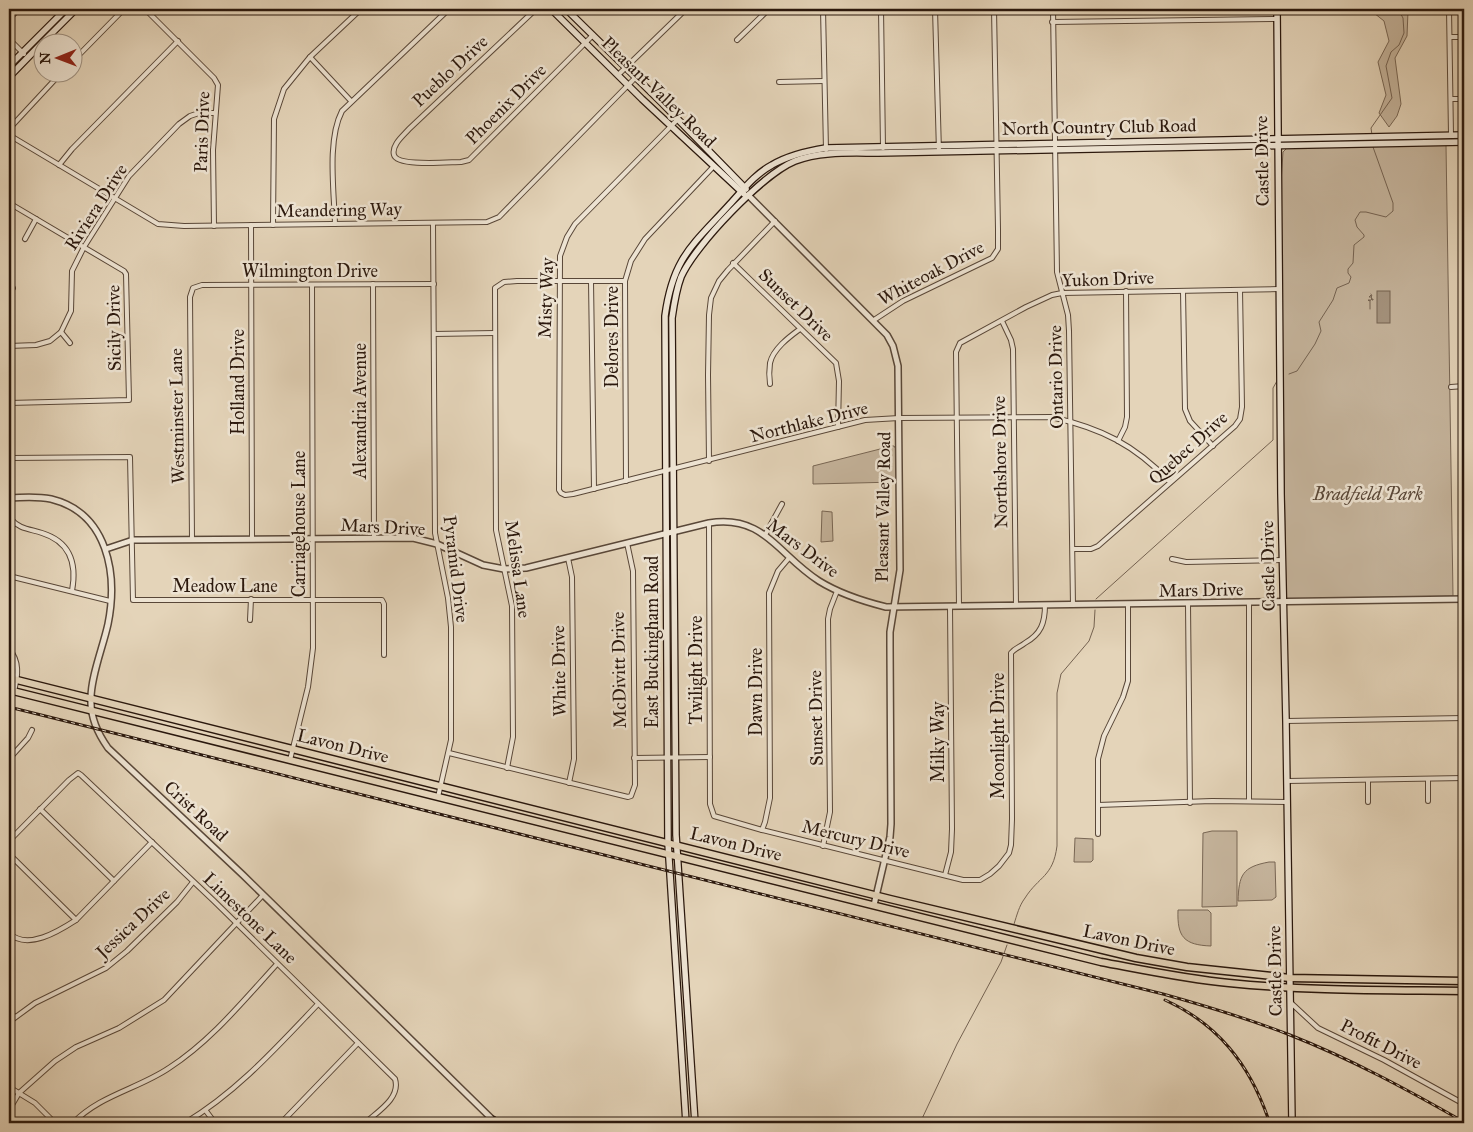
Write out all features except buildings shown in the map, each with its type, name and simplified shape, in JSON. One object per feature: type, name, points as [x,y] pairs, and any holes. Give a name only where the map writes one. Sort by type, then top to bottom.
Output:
[{"type":"main road","points":[[9,66],[66,9]]},
{"type":"main road","points":[[54,32],[76,9]]},
{"type":"main road","name":"Pleasant Valley Road","points":[[550,9],[671,126],[743,190]]},
{"type":"main road","name":"Pleasant Valley Road","points":[[566,9],[678,120],[748,195]]},
{"type":"main road","name":"Castle Drive","points":[[1277,9],[1277,145],[1292,1123]]},
{"type":"main road","points":[[9,77],[32,53]]},
{"type":"main road","name":"North Country Club Road","points":[[1056,146],[1171,140],[1464,135]]},
{"type":"main road","points":[[1408,136],[1408,144]]},
{"type":"main road","points":[[1171,140],[1171,148]]},
{"type":"main road","name":"North Country Club Road","points":[[743,190],[764,170],[783,159],[802,152],[826,148],[939,145],[1171,148],[1464,142]]},
{"type":"main road","name":"North Country Club Road","points":[[748,195],[778,171],[793,162],[810,157],[939,152],[997,147]]},
{"type":"main road","name":"East Buckingham Road","points":[[686,1123],[668,854],[665,316],[672,280],[683,256],[743,190]]},
{"type":"main road","name":"East Buckingham Road","points":[[695,1123],[676,845],[672,318],[675,297],[681,277],[695,252],[748,195]]},
{"type":"main road","name":"Lavon Drive","points":[[9,678],[1091,948],[1169,964],[1290,978],[1464,981]]},
{"type":"main road","name":"Lavon Drive","points":[[12,690],[677,857],[1133,968],[1229,983],[1290,988],[1464,991]]},
{"type":"main road","points":[[360,777],[363,767]]},
{"type":"main road","points":[[1090,959],[1091,948]]},
{"type":"main road","points":[[1133,968],[1161,969],[1169,964]]},
{"type":"main road","points":[[679,1014],[688,1014]]},
{"type":"main road","points":[[683,1074],[691,1073]]},
{"type":"street","points":[[9,19],[19,9]]},
{"type":"street","points":[[82,52],[124,9]]},
{"type":"street","name":"Paris Drive","points":[[145,9],[178,41],[218,85],[213,150],[214,226]]},
{"type":"street","points":[[273,225],[274,119],[284,88],[310,57],[361,9]]},
{"type":"street","points":[[335,224],[334,140],[336,122],[342,110],[449,9]]},
{"type":"street","name":"Pueblo Drive","points":[[396,159],[394,148],[409,129],[536,9]]},
{"type":"street","points":[[618,75],[686,9]]},
{"type":"street","points":[[737,40],[769,9]]},
{"type":"street","points":[[823,9],[827,155]]},
{"type":"street","points":[[881,9],[883,153]]},
{"type":"street","points":[[935,9],[939,152]]},
{"type":"street","name":"Whiteoak Drive","points":[[874,320],[903,301],[992,258],[997,253],[994,9]]},
{"type":"street","name":"Ontario Drive","points":[[1053,9],[1057,272],[1068,315],[1069,331],[1073,605]]},
{"type":"street","points":[[1449,9],[1452,142]]},
{"type":"street","points":[[1052,22],[1277,19]]},
{"type":"street","name":"Phoenix Drive","points":[[396,159],[412,163],[461,162],[469,160],[593,35]]},
{"type":"street","points":[[1450,37],[1464,37]]},
{"type":"street","points":[[9,39],[27,58]]},
{"type":"street","points":[[59,165],[72,149],[178,41]]},
{"type":"street","points":[[310,57],[351,101]]},
{"type":"street","name":"Meandering Way","points":[[9,135],[158,224],[214,226],[487,222],[499,217],[635,78]]},
{"type":"street","points":[[780,82],[824,81]]},
{"type":"street","points":[[9,128],[53,82]]},
{"type":"street","points":[[1451,99],[1464,99]]},
{"type":"street","name":"Riviera Drive","points":[[60,332],[71,311],[72,271],[114,197],[129,176],[179,124],[190,116],[205,113],[215,114]]},
{"type":"street","name":"Misty Way","points":[[561,493],[559,490],[560,256],[567,237],[575,224],[678,120]]},
{"type":"street","name":"Delores Drive","points":[[626,481],[625,281],[631,261],[645,239],[714,166]]},
{"type":"street","name":"Pleasant Valley Road","points":[[748,195],[888,335],[898,366],[900,570],[890,646],[892,824],[874,905]]},
{"type":"street","name":"Sicily Drive","points":[[9,203],[124,270],[126,274],[129,400],[9,403]]},
{"type":"street","points":[[25,239],[36,219]]},
{"type":"street","points":[[709,461],[708,375],[710,304],[719,281],[734,263],[775,222]]},
{"type":"street","name":"Pyramid Drive","points":[[433,223],[435,533],[448,593],[451,627],[451,740],[438,797]]},
{"type":"street","name":"Holland Drive","points":[[251,225],[252,538]]},
{"type":"street","name":"Sunset Drive","points":[[734,263],[836,363],[839,381],[838,427]]},
{"type":"street","points":[[559,281],[625,281]]},
{"type":"street","name":"Melissa Lane","points":[[507,768],[513,737],[512,606],[496,530],[494,294],[495,288],[504,282],[559,281]]},
{"type":"street","points":[[591,281],[594,489]]},
{"type":"street","name":"Alexandria Avenue","points":[[373,284],[374,538]]},
{"type":"street","name":"Wilmington Drive","points":[[190,292],[193,288],[202,285],[434,284]]},
{"type":"street","name":"Carriagehouse Lane","points":[[290,760],[308,687],[313,648],[312,285]]},
{"type":"street","name":"Yukon Drive","points":[[956,418],[956,352],[960,343],[1052,295],[1126,291],[1279,289]]},
{"type":"street","name":"Quebec Drive","points":[[1073,549],[1092,549],[1098,546],[1213,446],[1240,419],[1242,407],[1240,290]]},
{"type":"street","points":[[1118,441],[1125,427],[1127,417],[1126,291]]},
{"type":"street","points":[[1183,291],[1185,409],[1190,421],[1213,446]]},
{"type":"street","name":"Westminster Lane","points":[[190,292],[192,539]]},
{"type":"street","name":"Northshore Drive","points":[[1002,321],[1013,349],[1016,606]]},
{"type":"street","points":[[770,384],[769,365],[771,359],[788,338],[800,329]]},
{"type":"street","points":[[9,346],[36,345],[50,341],[60,332],[70,343]]},
{"type":"street","points":[[434,334],[495,334]]},
{"type":"street","points":[[1451,387],[1464,386]]},
{"type":"street","name":"Northlake Drive","points":[[561,493],[565,495],[594,489],[838,427],[876,419],[898,418],[1051,417],[1070,421],[1100,431],[1132,448],[1153,464],[1170,482]]},
{"type":"street","points":[[956,418],[959,606]]},
{"type":"street","points":[[9,459],[130,457],[133,540]]},
{"type":"street","name":"Crist Road","points":[[9,498],[50,499],[72,507],[94,527],[106,549],[110,574],[108,622],[91,699],[97,729],[108,748],[263,895],[494,1122]]},
{"type":"street","points":[[764,535],[782,504]]},
{"type":"street","points":[[11,519],[17,526],[51,536],[66,548],[74,567],[72,591]]},
{"type":"street","name":"Mars Drive","points":[[106,549],[133,540],[413,538],[437,544],[483,566],[504,569],[526,568],[666,533],[719,522],[740,523],[751,526],[806,572],[837,591],[859,600],[894,608],[1464,599]]},
{"type":"street","name":"Twilight Drive","points":[[709,523],[710,804],[714,816]]},
{"type":"street","name":"Meadow Lane","points":[[133,540],[133,600],[382,600],[384,604],[384,655]]},
{"type":"street","name":"McDivitt Drive","points":[[569,783],[628,796],[631,796],[633,793],[635,785],[633,571],[628,543]]},
{"type":"street","name":"White Drive","points":[[568,558],[572,577],[574,759],[569,783]]},
{"type":"street","name":"Dawn Drive","points":[[762,830],[766,822],[770,798],[769,593],[778,571],[789,558]]},
{"type":"street","points":[[1172,559],[1186,562],[1283,560]]},
{"type":"street","points":[[9,576],[110,601]]},
{"type":"street","name":"Sunset Drive","points":[[823,846],[830,812],[828,619],[837,591]]},
{"type":"street","points":[[250,620],[251,599]]},
{"type":"street","points":[[1248,603],[1250,802]]},
{"type":"street","points":[[1098,834],[1098,759],[1101,747],[1128,681],[1128,604]]},
{"type":"street","points":[[1188,604],[1190,803]]},
{"type":"street","name":"Moonlight Drive","points":[[990,874],[1009,853],[1011,845],[1011,653],[1014,649],[1037,635],[1043,627],[1045,605]]},
{"type":"street","name":"Milky Way","points":[[945,876],[951,852],[952,828],[950,607]]},
{"type":"street","points":[[9,649],[17,662],[17,680],[12,690]]},
{"type":"street","points":[[1286,721],[1464,718]]},
{"type":"street","points":[[10,756],[28,738],[32,730]]},
{"type":"street","points":[[449,753],[569,783]]},
{"type":"street","points":[[634,758],[710,757]]},
{"type":"street","name":"Limestone Lane","points":[[40,809],[78,773],[194,882],[395,1079],[396,1091],[391,1099],[365,1123]]},
{"type":"street","points":[[1287,781],[1464,778]]},
{"type":"street","points":[[1428,779],[1428,801]]},
{"type":"street","points":[[1368,780],[1368,802]]},
{"type":"street","points":[[1098,804],[1288,802]]},
{"type":"street","points":[[9,841],[40,809],[114,881]]},
{"type":"street","name":"Mercury Drive","points":[[714,816],[823,846],[963,880],[974,881],[990,874]]},
{"type":"street","points":[[9,933],[16,939],[29,941],[51,933],[76,920],[152,842]]},
{"type":"street","points":[[9,854],[76,920]]},
{"type":"street","name":"Jessica Drive","points":[[9,1022],[55,992],[106,968],[127,951],[177,902],[194,882]]},
{"type":"street","points":[[9,1110],[20,1094],[55,1061],[76,1047],[119,1028],[164,1000],[263,895]]},
{"type":"street","points":[[73,1123],[98,1103],[169,1069],[189,1054],[220,1026],[278,964]]},
{"type":"street","name":"Profit Drive","points":[[1290,1002],[1318,1028],[1384,1060],[1464,1104]]},
{"type":"street","points":[[185,1123],[206,1111],[253,1071],[318,1004]]},
{"type":"street","points":[[9,1012],[15,1017]]},
{"type":"street","points":[[281,1123],[358,1044]]},
{"type":"street","points":[[9,1087],[35,1103],[55,1123]]},
{"type":"street","points":[[206,1111],[215,1123]]},
{"type":"green space","points":[[1369,9],[1407,9],[1408,11],[1407,36],[1395,58],[1401,104],[1397,116],[1389,127],[1379,113],[1386,95],[1378,62],[1389,41],[1384,21]]},
{"type":"green space","name":"Bradfield Park","points":[[1446,145],[1453,596],[1286,599],[1280,198],[1283,152],[1287,148]]},
{"type":"green space","points":[[892,446],[896,449],[897,482],[813,484],[813,466]]},
{"type":"green space","points":[[822,511],[832,512],[833,541],[821,542]]},
{"type":"green space","points":[[1237,831],[1237,906],[1202,907],[1203,833]]},
{"type":"green space","points":[[1075,838],[1093,839],[1093,860],[1091,862],[1074,862]]},
{"type":"green space","points":[[1275,862],[1276,897],[1272,900],[1238,901],[1239,885],[1244,874],[1253,867]]},
{"type":"green space","points":[[1178,910],[1208,910],[1211,913],[1211,946],[1194,944],[1184,938],[1179,927]]},
{"type":"shaded area","points":[[1377,291],[1390,291],[1390,323],[1377,323]]},
{"type":"waterway","points":[[1372,135],[1371,128],[1392,98],[1386,66],[1391,52],[1399,45],[1404,33],[1403,18],[1398,9]]},
{"type":"waterway","points":[[1289,374],[1297,371],[1315,344],[1321,331],[1319,322],[1333,300],[1337,288],[1349,283],[1351,277],[1348,269],[1353,263],[1354,245],[1364,237],[1357,227],[1355,220],[1360,212],[1386,217],[1393,211],[1393,203],[1373,147]]},
{"type":"waterway","points":[[1370,309],[1370,300],[1368,300],[1369,301],[1370,301],[1370,300],[1371,299],[1372,299],[1373,299],[1373,300],[1372,300],[1372,299],[1371,296],[1371,295],[1369,297],[1371,297],[1372,296],[1371,294]]},
{"type":"waterway","points":[[1096,599],[1273,440],[1273,388],[1277,381]]},
{"type":"waterway","points":[[1014,924],[1023,901],[1049,870],[1055,856],[1057,846],[1057,693],[1061,674],[1089,641],[1094,627],[1095,610]]},
{"type":"waterway","points":[[920,1123],[957,1044],[1001,962],[1007,945]]},
{"type":"railway","points":[[9,707],[1163,994],[1227,1013],[1313,1044],[1422,1098],[1464,1122]]},
{"type":"railway","points":[[1165,1000],[1201,1021],[1229,1048],[1251,1080],[1268,1118]]}]
